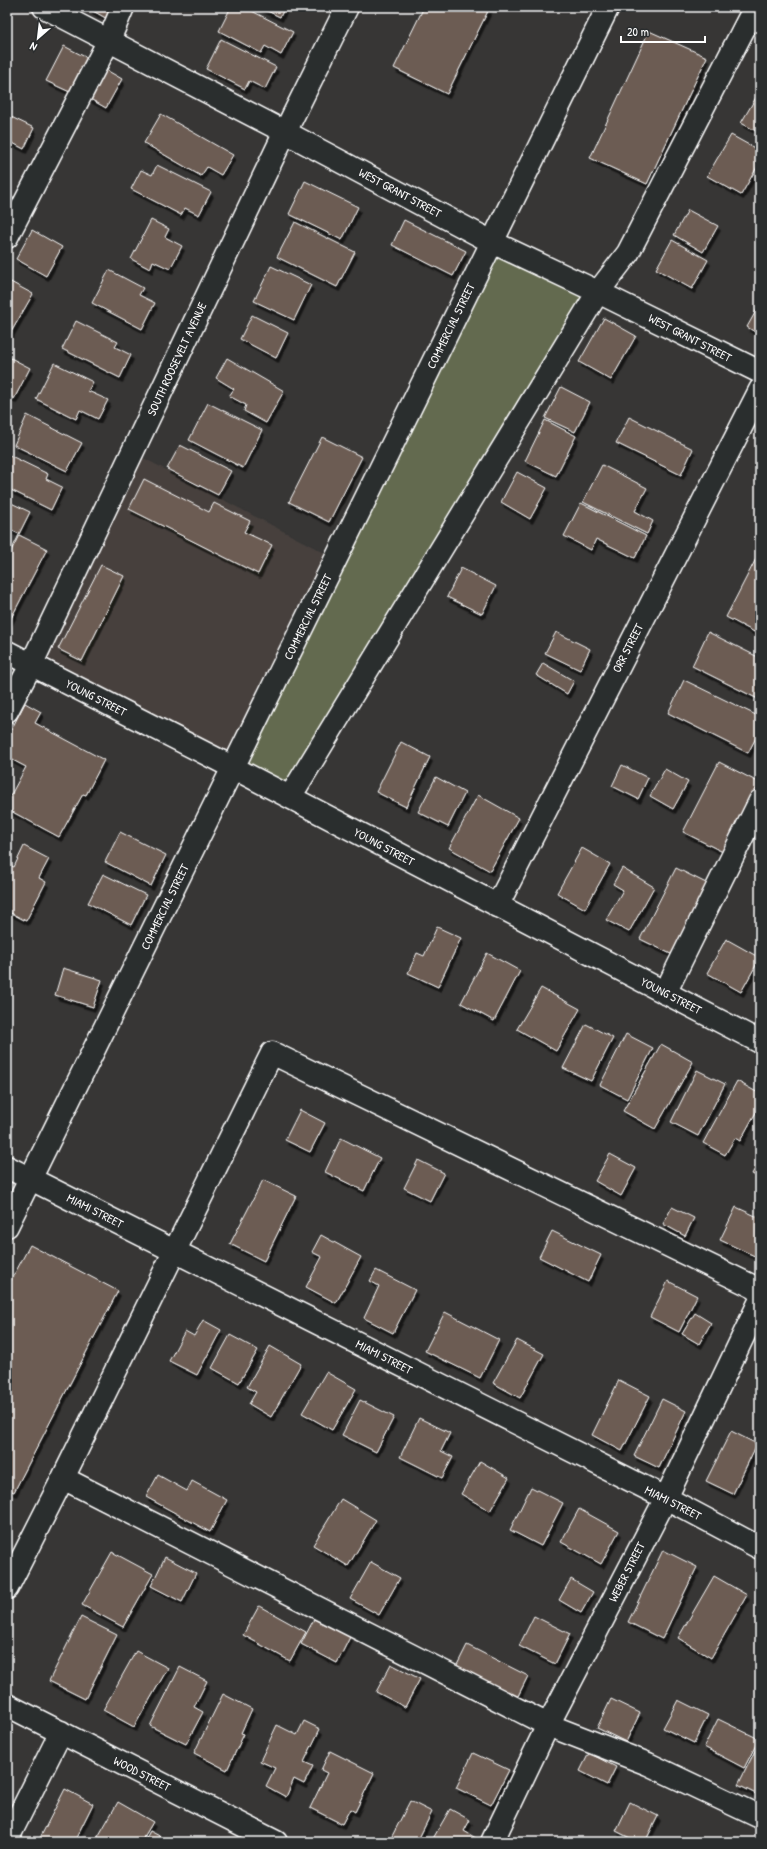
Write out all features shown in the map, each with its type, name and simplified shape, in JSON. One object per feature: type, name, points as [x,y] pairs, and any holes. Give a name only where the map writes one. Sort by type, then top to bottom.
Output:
[{"type":"street","name":"WEST GRANT STREET","points":[[44,7],[285,132],[492,242],[598,292],[760,372]]},
{"type":"street","points":[[7,237],[108,40],[123,7]]},
{"type":"street","name":"SOUTH ROOSEVELT AVENUE","points":[[7,711],[31,665],[285,132],[347,7]]},
{"type":"street","name":"COMMERCIAL STREET","points":[[7,1226],[608,7]]},
{"type":"street","points":[[290,797],[598,292],[628,253],[755,7]]},
{"type":"street","name":"ORR STREET","points":[[497,906],[760,390]]},
{"type":"street","name":"YOUNG STREET","points":[[7,652],[290,797],[760,1042]]},
{"type":"street","points":[[666,993],[760,801]]},
{"type":"street","points":[[7,1588],[63,1478],[272,1053],[760,1290]]},
{"type":"street","name":"MIAMI STREET","points":[[7,1167],[666,1498],[760,1548]]},
{"type":"street","name":"WEBER STREET","points":[[492,1842],[548,1725],[666,1498],[760,1301]]},
{"type":"street","points":[[63,1478],[548,1725],[648,1764],[760,1817]]},
{"type":"street","name":"WOOD STREET","points":[[7,1705],[276,1842]]},
{"type":"street","points":[[7,1840],[61,1732]]},
{"type":"shaded area","points":[[132,452],[336,559],[234,768],[31,665]]},
{"type":"green space","points":[[492,242],[598,292],[290,797],[234,768]]},
{"type":"building","points":[[86,7],[118,7],[111,21]]},
{"type":"building","points":[[231,7],[244,7],[293,32],[281,55],[265,46],[261,53],[219,31]]},
{"type":"building","points":[[259,7],[285,7],[280,17]]},
{"type":"building","points":[[424,7],[490,7],[447,94],[394,68]]},
{"type":"building","points":[[649,31],[707,57],[647,184],[590,158]]},
{"type":"building","points":[[221,39],[276,67],[265,89],[249,81],[245,89],[206,69]]},
{"type":"building","points":[[64,46],[89,59],[72,93],[46,81]]},
{"type":"building","points":[[101,67],[122,79],[106,108],[85,96]]},
{"type":"building","points":[[758,94],[760,95],[760,133],[741,123]]},
{"type":"building","points":[[161,114],[233,155],[221,175],[207,167],[201,176],[144,143]]},
{"type":"building","points":[[7,115],[34,128],[24,149],[7,140]]},
{"type":"building","points":[[731,135],[760,151],[760,162],[741,195],[707,176]]},
{"type":"building","points":[[157,165],[211,192],[199,215],[185,208],[181,215],[131,189],[141,170],[152,175]]},
{"type":"building","points":[[305,181],[358,207],[342,240],[289,214]]},
{"type":"building","points":[[688,210],[718,226],[703,252],[674,235]]},
{"type":"building","points":[[151,220],[169,229],[165,237],[182,246],[170,269],[153,261],[150,269],[131,259]]},
{"type":"building","points":[[404,220],[466,251],[453,276],[392,245]]},
{"type":"building","points":[[295,222],[355,252],[337,287],[277,257]]},
{"type":"building","points":[[32,230],[62,247],[46,276],[16,259]]},
{"type":"building","points":[[672,240],[708,260],[692,289],[656,269]]},
{"type":"building","points":[[271,266],[311,285],[294,320],[254,301]]},
{"type":"building","points":[[109,270],[143,288],[139,295],[155,303],[142,329],[92,303]]},
{"type":"building","points":[[7,280],[33,294],[10,334],[7,333]]},
{"type":"building","points":[[760,304],[760,335],[747,327]]},
{"type":"building","points":[[252,315],[288,333],[276,358],[240,339]]},
{"type":"building","points":[[604,318],[636,336],[611,380],[579,362]]},
{"type":"building","points":[[76,321],[118,342],[115,347],[131,355],[120,378],[62,349]]},
{"type":"building","points":[[7,356],[30,368],[14,399],[7,396]]},
{"type":"building","points":[[227,358],[284,391],[266,423],[244,411],[246,405],[229,396],[234,389],[216,378]]},
{"type":"building","points":[[54,363],[93,382],[88,391],[108,400],[98,419],[80,410],[76,419],[36,399]]},
{"type":"building","points":[[561,387],[590,402],[575,432],[545,418]]},
{"type":"building","points":[[208,403],[262,430],[243,468],[189,440]]},
{"type":"building","points":[[27,415],[82,443],[67,471],[14,445]]},
{"type":"building","points":[[629,417],[693,449],[681,475],[616,443]]},
{"type":"building","points":[[545,420],[576,436],[556,476],[525,461]]},
{"type":"building","points":[[322,437],[362,457],[329,522],[289,502]]},
{"type":"building","points":[[180,445],[231,471],[218,495],[167,469]]},
{"type":"building","points":[[7,454],[48,474],[46,479],[62,487],[51,510],[7,488]]},
{"type":"building","points":[[602,465],[647,488],[635,511],[653,521],[647,534],[583,502]]},
{"type":"building","points":[[517,472],[547,488],[530,519],[501,502]]},
{"type":"building","points":[[144,479],[209,512],[214,503],[250,521],[244,532],[272,545],[258,574],[129,509]]},
{"type":"building","points":[[7,501],[30,512],[19,534],[7,528]]},
{"type":"building","points":[[581,503],[646,536],[635,558],[596,539],[591,550],[564,536]]},
{"type":"building","points":[[19,535],[47,549],[7,626],[7,559]]},
{"type":"building","points":[[760,551],[760,635],[726,617]]},
{"type":"building","points":[[101,565],[124,576],[82,661],[58,649]]},
{"type":"building","points":[[461,568],[496,586],[482,614],[447,597]]},
{"type":"building","points":[[556,632],[590,649],[580,670],[545,653]]},
{"type":"building","points":[[708,632],[760,658],[760,695],[758,699],[692,666]]},
{"type":"building","points":[[543,663],[574,681],[567,694],[536,675]]},
{"type":"building","points":[[684,680],[760,717],[760,730],[748,753],[668,713]]},
{"type":"building","points":[[25,703],[41,712],[35,723],[104,760],[86,795],[83,794],[59,837],[7,809],[7,802],[26,767],[7,757],[7,738]]},
{"type":"building","points":[[401,742],[430,757],[406,807],[376,792]]},
{"type":"building","points":[[719,762],[760,783],[760,789],[727,854],[683,832]]},
{"type":"building","points":[[622,765],[648,778],[638,799],[612,786]]},
{"type":"building","points":[[665,769],[688,782],[673,809],[650,796]]},
{"type":"building","points":[[436,777],[465,793],[448,827],[418,812]]},
{"type":"building","points":[[478,795],[519,818],[490,871],[449,848]]},
{"type":"building","points":[[120,832],[166,855],[151,886],[105,862]]},
{"type":"building","points":[[24,846],[49,859],[39,878],[46,882],[26,921],[7,911],[7,864],[14,867]]},
{"type":"building","points":[[582,848],[610,864],[585,909],[557,893]]},
{"type":"building","points":[[622,868],[654,887],[629,932],[606,920],[623,890],[613,884]]},
{"type":"building","points":[[676,868],[712,886],[677,957],[640,939]]},
{"type":"building","points":[[103,874],[146,895],[131,925],[88,903]]},
{"type":"building","points":[[437,927],[461,938],[438,987],[408,973],[417,953],[424,956]]},
{"type":"building","points":[[726,939],[760,958],[741,992],[707,973]]},
{"type":"building","points":[[487,953],[520,971],[494,1021],[461,1003]]},
{"type":"building","points":[[63,968],[102,980],[93,1007],[55,995]]},
{"type":"building","points":[[541,988],[580,1009],[556,1051],[517,1029]]},
{"type":"building","points":[[586,1024],[613,1038],[591,1081],[563,1068]]},
{"type":"building","points":[[626,1034],[653,1048],[627,1099],[600,1085]]},
{"type":"building","points":[[661,1044],[693,1062],[655,1129],[623,1111]]},
{"type":"building","points":[[697,1070],[725,1084],[698,1136],[671,1122]]},
{"type":"building","points":[[737,1081],[760,1094],[760,1105],[740,1141],[735,1138],[725,1155],[703,1143]]},
{"type":"building","points":[[300,1110],[325,1123],[310,1152],[285,1140]]},
{"type":"building","points":[[341,1138],[380,1158],[364,1191],[325,1172]]},
{"type":"building","points":[[610,1154],[636,1168],[621,1196],[595,1181]]},
{"type":"building","points":[[760,1159],[760,1178],[752,1174]]},
{"type":"building","points":[[418,1160],[444,1173],[430,1201],[404,1188]]},
{"type":"building","points":[[263,1180],[296,1196],[264,1261],[230,1244]]},
{"type":"building","points":[[672,1207],[694,1218],[685,1236],[663,1224]]},
{"type":"building","points":[[736,1207],[760,1218],[759,1258],[720,1240]]},
{"type":"building","points":[[552,1231],[601,1255],[588,1282],[539,1257]]},
{"type":"building","points":[[321,1235],[361,1257],[336,1303],[306,1287],[322,1257],[312,1252]]},
{"type":"building","points":[[30,1245],[118,1291],[14,1492],[7,1489],[7,1288]]},
{"type":"building","points":[[376,1270],[415,1290],[393,1333],[364,1318],[379,1286],[370,1281]]},
{"type":"building","points":[[668,1281],[697,1296],[679,1332],[650,1317]]},
{"type":"building","points":[[445,1312],[499,1340],[480,1378],[425,1351]]},
{"type":"building","points":[[695,1313],[711,1323],[699,1344],[682,1334]]},
{"type":"building","points":[[203,1320],[221,1330],[197,1375],[169,1361],[185,1331],[194,1336]]},
{"type":"building","points":[[230,1335],[258,1350],[239,1383],[212,1368]]},
{"type":"building","points":[[517,1340],[544,1354],[520,1398],[493,1383]]},
{"type":"building","points":[[270,1346],[301,1364],[271,1417],[249,1404],[256,1392],[247,1387]]},
{"type":"building","points":[[326,1372],[356,1389],[332,1430],[302,1413]]},
{"type":"building","points":[[619,1380],[650,1396],[622,1451],[592,1435]]},
{"type":"building","points":[[662,1399],[686,1411],[659,1468],[634,1456]]},
{"type":"building","points":[[360,1400],[394,1417],[376,1452],[342,1435]]},
{"type":"building","points":[[419,1418],[450,1433],[441,1451],[453,1457],[442,1478],[400,1457]]},
{"type":"building","points":[[731,1431],[757,1444],[733,1494],[706,1481]]},
{"type":"building","points":[[480,1461],[509,1478],[490,1511],[461,1494]]},
{"type":"building","points":[[158,1475],[187,1491],[192,1481],[227,1500],[210,1532],[146,1497]]},
{"type":"building","points":[[531,1487],[563,1503],[541,1546],[510,1530]]},
{"type":"building","points":[[341,1499],[376,1520],[348,1566],[313,1545]]},
{"type":"building","points":[[579,1509],[619,1531],[601,1564],[561,1542]]},
{"type":"building","points":[[663,1550],[697,1567],[662,1639],[628,1622]]},
{"type":"building","points":[[112,1552],[153,1574],[123,1627],[82,1605]]},
{"type":"building","points":[[165,1557],[196,1573],[182,1602],[151,1586]]},
{"type":"building","points":[[371,1562],[400,1578],[379,1615],[350,1599]]},
{"type":"building","points":[[714,1576],[747,1595],[711,1658],[678,1638]]},
{"type":"building","points":[[571,1579],[593,1592],[581,1613],[559,1600]]},
{"type":"building","points":[[259,1606],[306,1632],[290,1661],[243,1635]]},
{"type":"building","points":[[534,1616],[570,1634],[555,1664],[519,1646]]},
{"type":"building","points":[[81,1617],[117,1635],[85,1699],[49,1681]]},
{"type":"building","points":[[314,1619],[350,1637],[337,1663],[301,1644]]},
{"type":"building","points":[[467,1645],[528,1676],[516,1700],[455,1669]]},
{"type":"building","points":[[136,1651],[168,1668],[134,1727],[103,1710]]},
{"type":"building","points":[[391,1664],[420,1679],[405,1707],[376,1692]]},
{"type":"building","points":[[180,1667],[207,1681],[194,1707],[203,1712],[186,1744],[150,1726]]},
{"type":"building","points":[[223,1694],[252,1709],[241,1733],[244,1734],[227,1770],[194,1753]]},
{"type":"building","points":[[611,1699],[640,1713],[626,1742],[597,1728]]},
{"type":"building","points":[[678,1700],[708,1715],[694,1743],[663,1728]]},
{"type":"building","points":[[718,1719],[759,1739],[744,1768],[704,1747]]},
{"type":"building","points":[[304,1721],[320,1729],[304,1762],[313,1766],[304,1784],[294,1779],[286,1797],[266,1786],[275,1768],[260,1761],[277,1725],[297,1735]]},
{"type":"building","points":[[760,1741],[760,1796],[738,1785]]},
{"type":"building","points":[[330,1751],[374,1773],[355,1812],[350,1809],[342,1824],[310,1808],[327,1773],[321,1770]]},
{"type":"building","points":[[473,1753],[509,1770],[491,1805],[456,1788]]},
{"type":"building","points":[[589,1753],[616,1767],[607,1785],[580,1771]]},
{"type":"building","points":[[65,1789],[93,1804],[74,1842],[38,1842]]},
{"type":"building","points":[[410,1801],[432,1812],[417,1842],[389,1842]]},
{"type":"building","points":[[118,1802],[153,1822],[141,1842],[95,1842]]},
{"type":"building","points":[[630,1802],[658,1816],[645,1842],[638,1842],[616,1831]]},
{"type":"building","points":[[450,1809],[470,1820],[464,1831],[479,1840],[478,1842],[431,1842]]},
{"type":"building","points":[[150,1831],[171,1842],[144,1842]]}]
